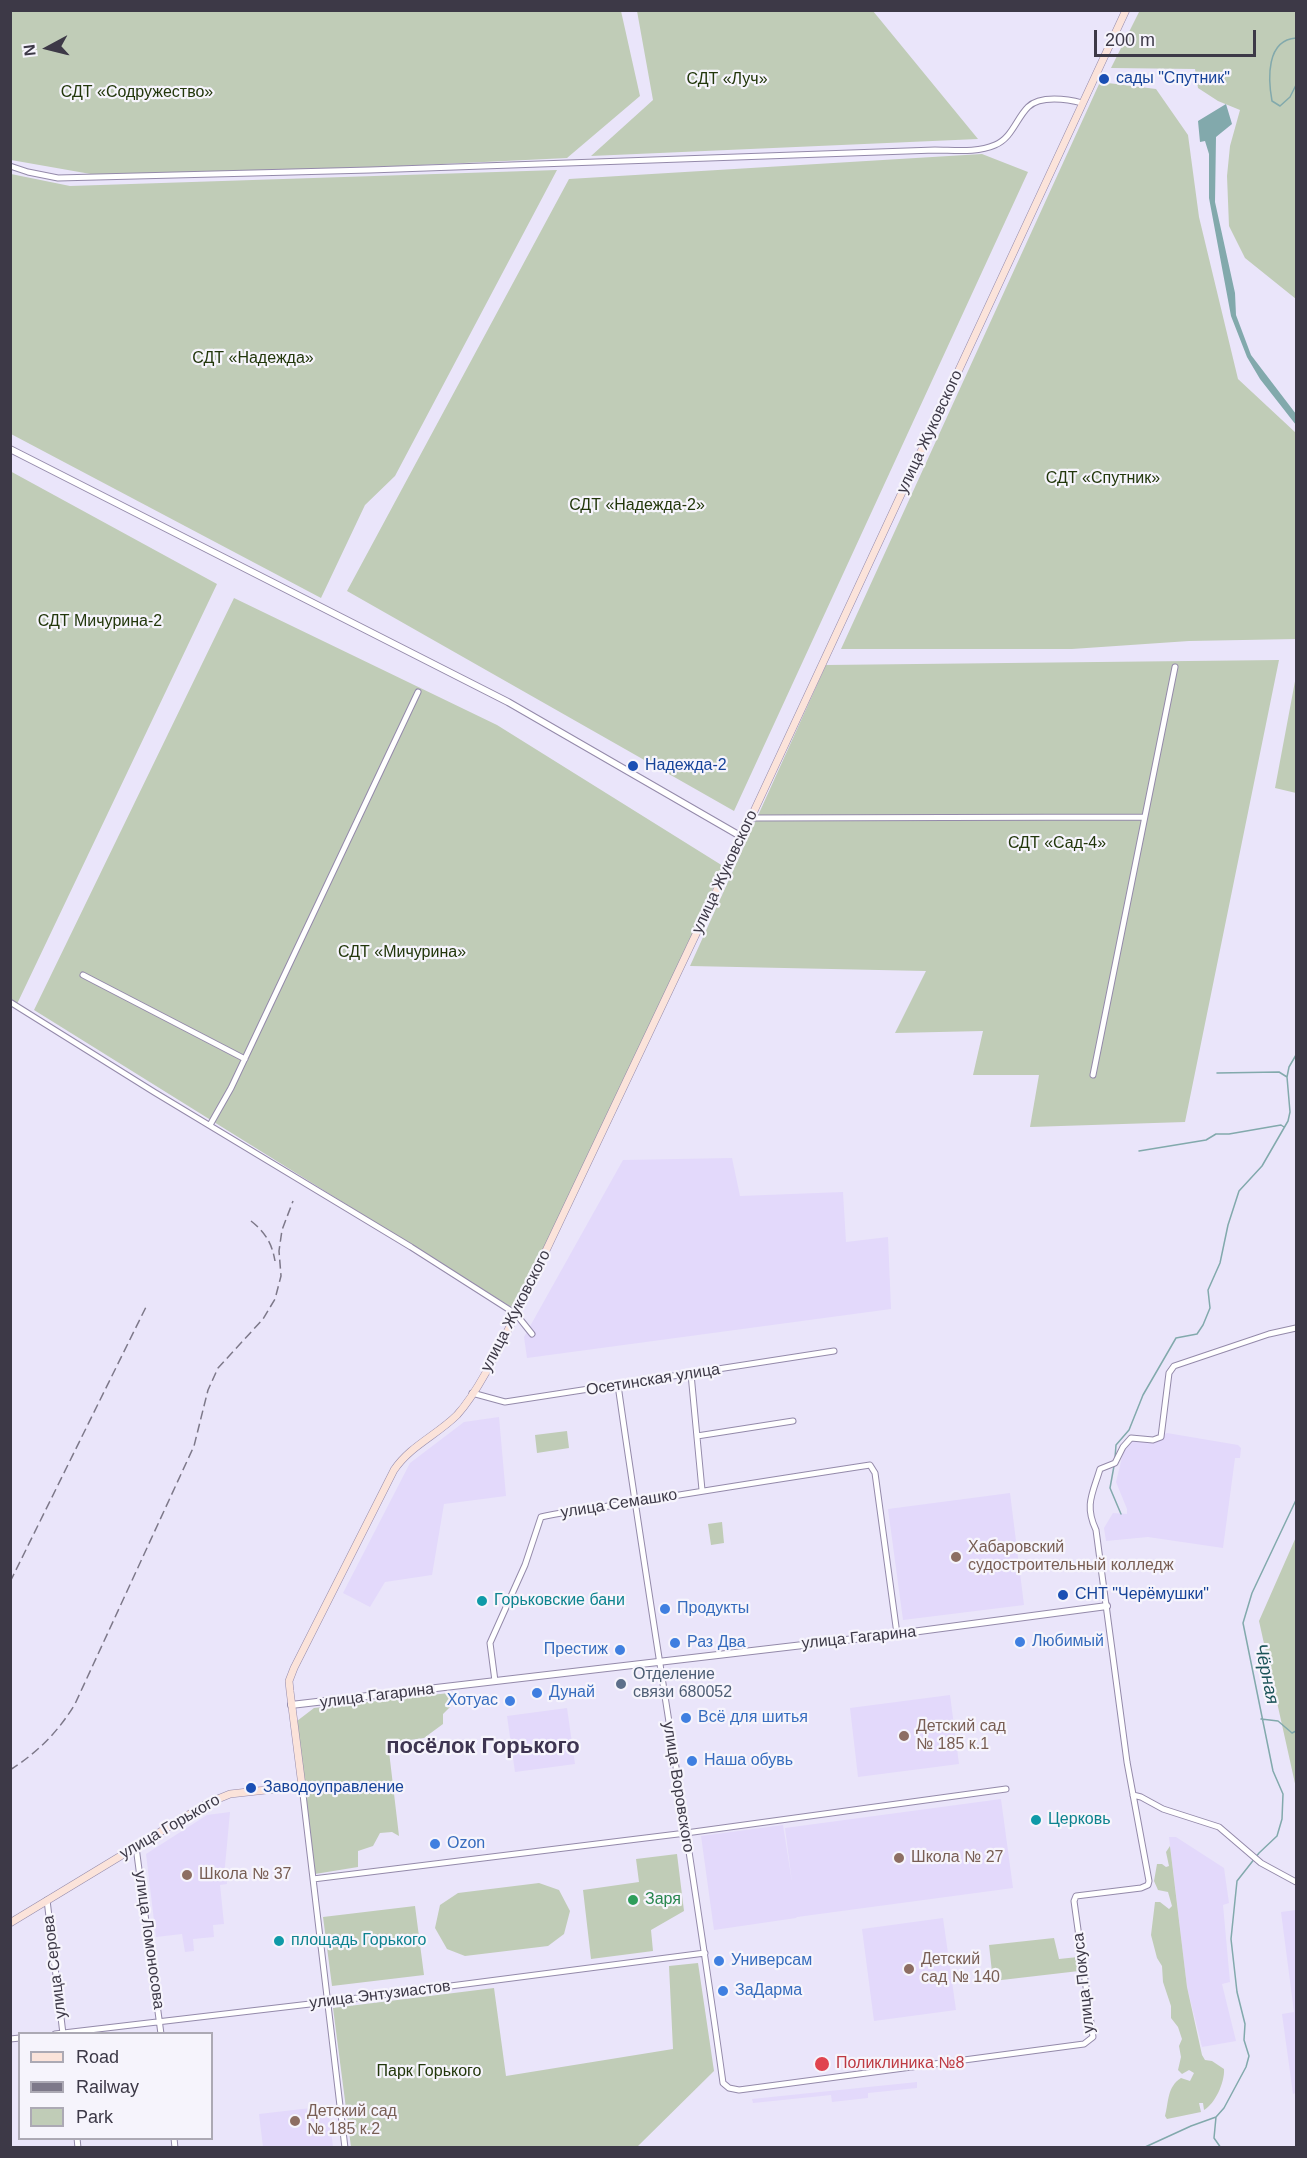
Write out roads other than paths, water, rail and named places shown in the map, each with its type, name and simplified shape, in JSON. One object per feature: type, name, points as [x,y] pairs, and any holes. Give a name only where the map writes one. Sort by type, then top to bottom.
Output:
[{"type":"main road","name":"улица Жуковского","points":[[291,1705],[289,1681],[294,1668],[394,1470],[409,1451],[451,1420],[472,1393],[516,1314],[751,818],[1126,10]]},
{"type":"main road","points":[[291,1705],[302,1786]]},
{"type":"main road","name":"улица Горького","points":[[10,1923],[208,1803],[230,1794],[302,1786]]},
{"type":"street","points":[[10,166],[58,178],[370,170],[911,150],[977,150],[996,145],[1005,139],[1027,108],[1034,103],[1064,99],[1082,103]]},
{"type":"street","points":[[10,449],[508,702],[742,837]]},
{"type":"street","points":[[1093,1075],[1175,667]]},
{"type":"street","points":[[210,1125],[245,1059],[418,692]]},
{"type":"street","points":[[751,818],[1144,818]]},
{"type":"street","points":[[83,975],[245,1059]]},
{"type":"street","points":[[10,1002],[411,1247],[516,1314],[532,1334]]},
{"type":"street","points":[[1296,1328],[1269,1334],[1174,1366],[1169,1373],[1161,1437],[1154,1440],[1131,1438],[1123,1447],[1115,1463],[1104,1466],[1099,1471],[1096,1486],[1089,1501],[1096,1530],[1133,1795],[1163,1809],[1219,1827],[1261,1863],[1296,1882]]},
{"type":"street","name":"Осетинская улица","points":[[472,1393],[505,1402],[834,1352]]},
{"type":"street","points":[[691,1374],[702,1490]]},
{"type":"street","name":"улица Воровского","points":[[618,1385],[723,2083]]},
{"type":"street","points":[[697,1436],[793,1421]]},
{"type":"street","name":"улица Семашко","points":[[495,1681],[490,1643],[525,1565],[541,1517],[569,1510],[635,1502],[870,1465],[875,1473],[897,1634]]},
{"type":"street","name":"улица Гагарина","points":[[291,1705],[897,1634],[1107,1606]]},
{"type":"street","points":[[302,1786],[345,2148]]},
{"type":"street","points":[[313,1879],[686,1833],[1006,1790]]},
{"type":"street","name":"улица Покуса","points":[[723,2083],[729,2088],[739,2090],[1084,2044],[1091,2040],[1093,2037],[1074,1901],[1076,1896],[1148,1885],[1133,1795]]},
{"type":"street","name":"улица Ломоносова","points":[[136,1847],[161,2032]]},
{"type":"street","name":"улица Серова","points":[[47,1900],[63,2032]]},
{"type":"street","name":"улица Энтузиастов","points":[[72,2032],[327,2002],[705,1953]]},
{"type":"waterway","name":"Чёрная","points":[[1296,38],[1286,40],[1274,53],[1270,72],[1272,101],[1280,106],[1290,97],[1296,85]]},
{"type":"waterway","points":[[1115,1458],[1116,1445],[1129,1430],[1143,1395],[1176,1338],[1197,1334],[1203,1325],[1210,1308],[1208,1290],[1220,1263],[1228,1225],[1239,1191],[1262,1166],[1288,1121],[1290,1112],[1287,1077],[1289,1067],[1296,1055]]},
{"type":"waterway","points":[[1217,1073],[1279,1072],[1287,1077]]},
{"type":"waterway","points":[[1139,1151],[1206,1140],[1216,1134],[1281,1125],[1284,1127]]},
{"type":"waterway","points":[[1114,1466],[1110,1488],[1121,1514]]},
{"type":"waterway","name":"Чёрная","points":[[1221,2148],[1214,2138],[1216,2117],[1224,2108],[1246,2067],[1249,2056],[1244,2040],[1245,2024],[1237,1992],[1231,1939],[1237,1881],[1259,1853],[1277,1836],[1282,1819],[1283,1794],[1273,1771],[1243,1623],[1252,1593],[1296,1500]]},
{"type":"waterway","points":[[1261,1719],[1278,1721],[1292,1733],[1296,1731]]},
{"type":"waterway","points":[[1143,2148],[1216,2117]]},
{"type":"railway","points":[[10,1770],[47,1741],[75,1704],[194,1446],[208,1390],[218,1368],[263,1319],[275,1299],[281,1276],[279,1251],[282,1230],[293,1201]]},
{"type":"railway","points":[[251,1221],[267,1238],[275,1261]]},
{"type":"railway","points":[[10,1582],[146,1307]]},
{"type":"place","name":"сады \"Спутник\"","points":[[1104,79]]},
{"type":"place","name":"Надежда-2","points":[[633,766]]},
{"type":"place","name":"Хабаровский судостроительный колледж","points":[[956,1557]]},
{"type":"place","name":"СНТ \"Черёмушки\"","points":[[1063,1595]]},
{"type":"place","name":"Горьковские бани","points":[[482,1601]]},
{"type":"place","name":"Продукты","points":[[665,1609]]},
{"type":"place","name":"Любимый","points":[[1020,1642]]},
{"type":"place","name":"Раз Два","points":[[675,1643]]},
{"type":"place","name":"Престиж","points":[[620,1650]]},
{"type":"place","name":"Отделение связи 680052","points":[[621,1684]]},
{"type":"place","name":"Дунай","points":[[537,1693]]},
{"type":"place","name":"Хотуас","points":[[510,1701]]},
{"type":"place","name":"Всё для шитья","points":[[686,1718]]},
{"type":"place","name":"Детский сад № 185 к.1","points":[[904,1736]]},
{"type":"place","name":"Наша обувь","points":[[692,1761]]},
{"type":"place","name":"Заводоуправление","points":[[251,1788]]},
{"type":"place","name":"Церковь","points":[[1036,1820]]},
{"type":"place","name":"Ozon","points":[[435,1844]]},
{"type":"place","name":"Школа № 27","points":[[899,1858]]},
{"type":"place","name":"Школа № 37","points":[[187,1875]]},
{"type":"place","name":"Заря","points":[[633,1900]]},
{"type":"place","name":"площадь Горького","points":[[279,1941]]},
{"type":"place","name":"Универсам","points":[[719,1961]]},
{"type":"place","name":"Детский сад № 140","points":[[909,1969]]},
{"type":"place","name":"ЗаДарма","points":[[723,1991]]},
{"type":"place","name":"Поликлиника №8","points":[[822,2064]]},
{"type":"place","name":"Детский сад № 185 к.2","points":[[295,2121]]},
{"type":"district","name":"посёлок Горького","points":[[483,1747]]},
{"type":"park label","name":"СДТ «Луч»","points":[[727,80]]},
{"type":"park label","name":"СДТ «Содружество»","points":[[137,93]]},
{"type":"park label","name":"СДТ «Надежда»","points":[[253,359]]},
{"type":"park label","name":"СДТ «Спутник»","points":[[1103,479]]},
{"type":"park label","name":"СДТ «Надежда-2»","points":[[637,506]]},
{"type":"park label","name":"СДТ Мичурина-2","points":[[100,622]]},
{"type":"park label","name":"СДТ «Сад-4»","points":[[1057,844]]},
{"type":"park label","name":"СДТ «Мичурина»","points":[[402,953]]},
{"type":"park label","name":"Парк Горького","points":[[429,2072]]}]
